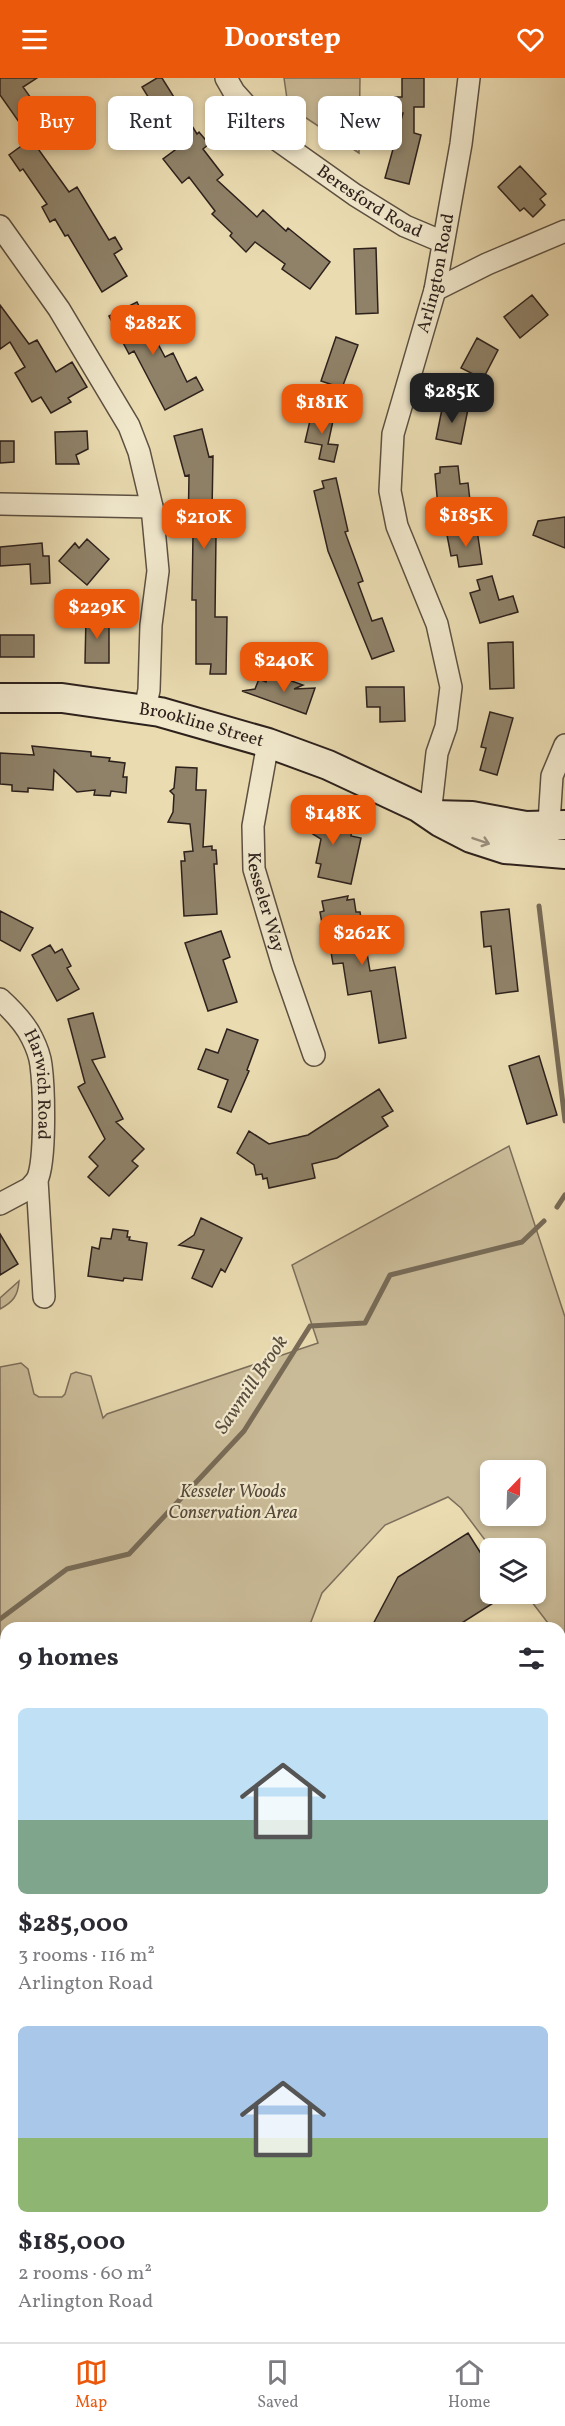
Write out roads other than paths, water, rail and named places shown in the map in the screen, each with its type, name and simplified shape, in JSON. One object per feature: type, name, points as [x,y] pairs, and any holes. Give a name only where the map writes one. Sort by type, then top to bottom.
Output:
[{"type":"main road","name":"Brookline Street","points":[[0,698],[62,698],[145,710],[267,743],[328,765],[392,795],[471,838],[504,849],[557,854]]},
{"type":"main road","points":[[430,815],[472,816],[526,826],[556,825]]},
{"type":"street","name":"Beresford Road","points":[[226,78],[234,92],[276,139],[355,195],[405,226],[443,242]]},
{"type":"street","name":"Arlington Road","points":[[430,815],[437,753],[446,727],[451,687],[437,624],[397,526],[390,491],[393,434],[435,290],[461,144],[469,78]]},
{"type":"street","points":[[0,226],[59,309],[129,426],[139,452],[152,507],[158,571],[151,626],[149,690],[145,710]]},
{"type":"street","points":[[435,290],[487,264],[565,231]]},
{"type":"street","points":[[0,504],[152,507]]},
{"type":"street","name":"Kesseler Way","points":[[267,743],[253,826],[254,870],[283,966],[314,1055]]},
{"type":"street","points":[[557,854],[552,776],[565,745]]},
{"type":"street","name":"Harwich Road","points":[[0,999],[15,1013],[32,1037],[41,1063],[43,1141],[41,1172],[37,1180],[44,1297]]},
{"type":"street","points":[[0,1204],[30,1188],[37,1180]]},
{"type":"waterway","name":"Sawmill Brook","points":[[539,906],[565,1121]]},
{"type":"waterway","name":"Sawmill Brook","points":[[557,1207],[565,1195]]},
{"type":"waterway","name":"Sawmill Brook","points":[[0,1619],[67,1569],[129,1554],[244,1431],[310,1326],[365,1323],[390,1275],[522,1242],[544,1221]]},
{"type":"park label","name":"Kesseler Woods Conservation Area","points":[[233,1502]]}]
